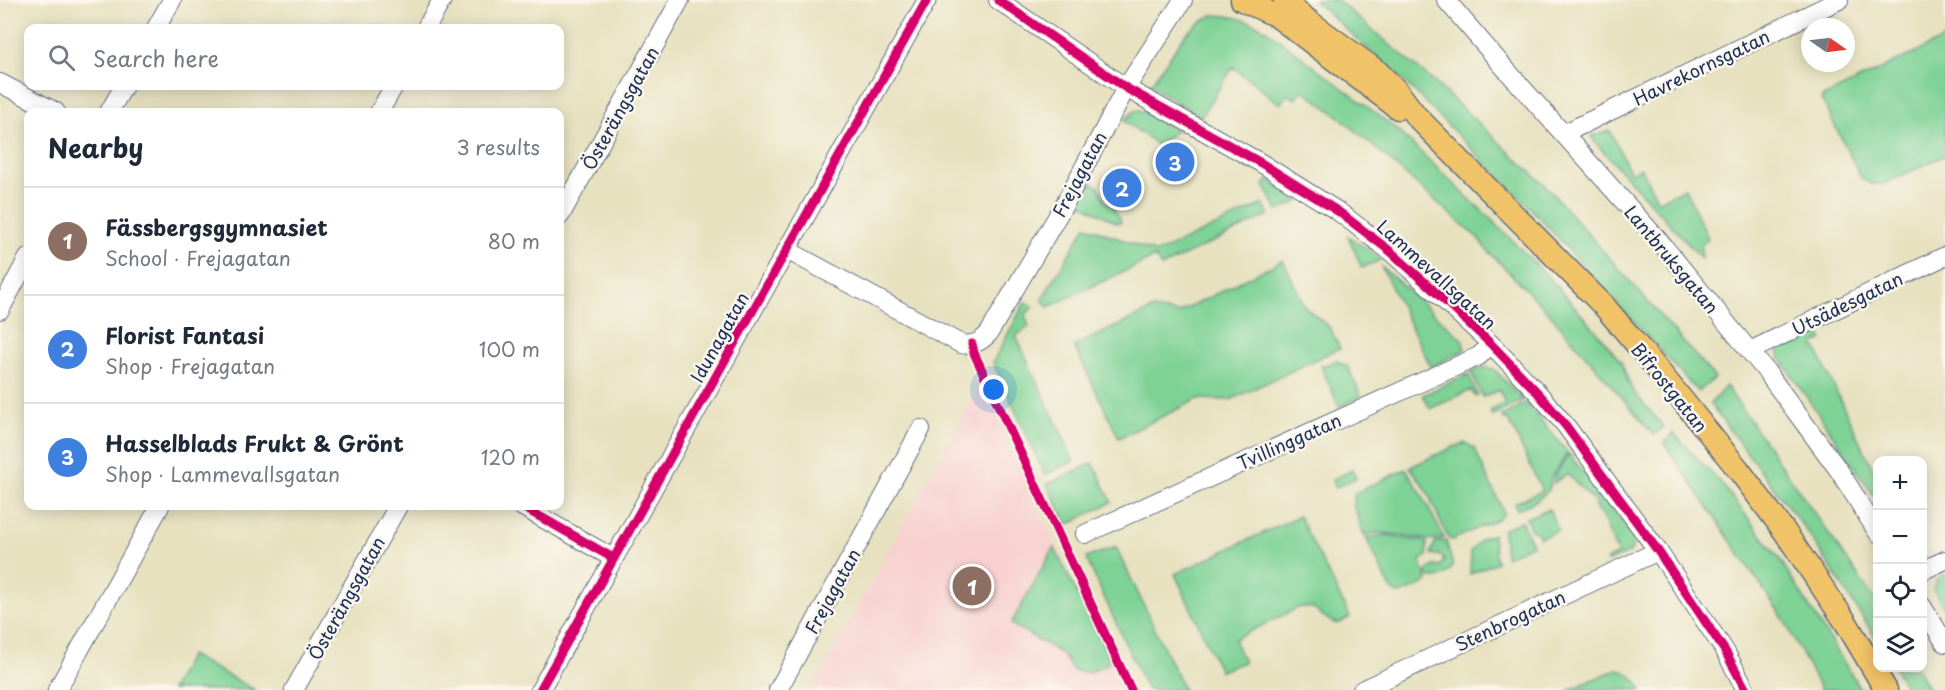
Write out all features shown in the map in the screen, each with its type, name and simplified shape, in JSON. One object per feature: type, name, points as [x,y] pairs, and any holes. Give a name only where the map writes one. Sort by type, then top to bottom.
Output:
[{"type":"main road","name":"Bifrostgatan","points":[[1242,0],[1277,16],[1400,109],[1416,116]]},
{"type":"main road","name":"Bifrostgatan","points":[[1285,0],[1304,18],[1378,72],[1397,91],[1416,116],[1604,306],[1738,469],[1785,532],[1845,621],[1886,690]]},
{"type":"street","points":[[158,24],[172,0]]},
{"type":"street","points":[[428,24],[442,0]]},
{"type":"street","name":"Österängsgatan","points":[[564,209],[680,0]]},
{"type":"street","name":"Idunagatan","points":[[540,690],[927,0]]},
{"type":"street","name":"Lammevallsgatan","points":[[998,0],[1126,88],[1252,158],[1339,212],[1398,258],[1491,344],[1566,426],[1658,551],[1725,651],[1746,690]]},
{"type":"street","name":"Frejagatan","points":[[787,250],[961,344],[972,344],[983,339],[989,333],[1064,205],[1126,88],[1183,0]]},
{"type":"street","name":"Lantbruksgatan","points":[[1446,0],[1660,242],[1750,351],[1840,472],[1873,525]]},
{"type":"street","name":"Havrekornsgatan","points":[[1563,134],[1839,0]]},
{"type":"street","points":[[0,83],[48,108]]},
{"type":"street","points":[[111,108],[122,90]]},
{"type":"street","points":[[381,108],[392,90]]},
{"type":"street","name":"Utsädesgatan","points":[[1750,351],[1945,256]]},
{"type":"street","points":[[0,310],[24,265]]},
{"type":"street","name":"Tvillinggatan","points":[[1085,534],[1479,356],[1491,344]]},
{"type":"street","name":"Frejagatan","points":[[778,690],[921,429]]},
{"type":"street","points":[[57,690],[158,510]]},
{"type":"street","name":"Österängsgatan","points":[[294,690],[396,510]]},
{"type":"street","points":[[527,510],[613,558]]},
{"type":"street","name":"Stenbrogatan","points":[[1362,690],[1658,551]]},
{"type":"street","points":[[1927,569],[1945,560]]},
{"type":"street","points":[[1927,613],[1945,643]]},
{"type":"shaded area","points":[[981,383],[1122,690],[812,690],[926,482]]},
{"type":"green space","points":[[1314,0],[1337,0],[1434,82],[1546,186],[1715,378],[1698,392],[1537,215],[1411,88]]},
{"type":"green space","points":[[1213,15],[1239,18],[1262,27],[1394,127],[1556,285],[1621,362],[1632,390],[1664,427],[1654,435],[1550,314],[1485,248],[1479,239],[1341,118],[1303,90],[1295,99],[1287,94],[1280,104],[1233,67],[1201,117],[1150,85],[1185,35],[1197,24]]},
{"type":"green space","points":[[1945,38],[1945,155],[1884,184],[1871,184],[1862,179],[1821,98]]},
{"type":"green space","points":[[1138,110],[1177,130],[1158,145],[1124,121]]},
{"type":"green space","points":[[1610,131],[1631,173],[1641,168],[1658,201],[1685,188],[1708,238],[1701,245],[1701,258],[1594,141],[1592,136]]},
{"type":"green space","points":[[1268,180],[1300,201],[1278,211],[1264,185]]},
{"type":"green space","points":[[1092,183],[1099,187],[1106,203],[1111,203],[1121,222],[1117,223],[1078,202]]},
{"type":"green space","points":[[1263,204],[1269,215],[1161,267],[1155,257],[1048,307],[1042,299],[1086,226],[1157,253]]},
{"type":"green space","points":[[1348,236],[1382,259],[1362,268]]},
{"type":"green space","points":[[1283,260],[1305,307],[1329,327],[1340,348],[1230,400],[1198,399],[1119,438],[1074,346],[1153,309],[1178,313]]},
{"type":"green space","points":[[1381,266],[1462,339],[1465,350],[1431,367]]},
{"type":"green space","points":[[1025,302],[1034,307],[1025,315],[1029,327],[1016,336],[1074,461],[1045,475],[993,362]]},
{"type":"green space","points":[[1810,329],[1816,331],[1823,339],[1814,344],[1873,469],[1873,494],[1780,358],[1778,350],[1784,343]]},
{"type":"green space","points":[[1337,361],[1348,367],[1361,396],[1339,407],[1321,366]]},
{"type":"green space","points":[[1482,367],[1494,369],[1523,400],[1492,416],[1490,411],[1505,403],[1499,390],[1483,397],[1471,372]]},
{"type":"green space","points":[[1468,374],[1478,395],[1475,396],[1471,390],[1430,409],[1423,395]]},
{"type":"green space","points":[[1726,386],[1873,597],[1873,634],[1809,534],[1710,404]]},
{"type":"green space","points":[[1526,403],[1568,453],[1552,476],[1549,490],[1537,500],[1517,510],[1515,503],[1542,491],[1513,429],[1507,419],[1502,416]]},
{"type":"green space","points":[[1673,433],[1720,482],[1779,558],[1861,690],[1821,690],[1783,618],[1664,443]]},
{"type":"green space","points":[[1465,443],[1474,448],[1504,513],[1498,519],[1452,540],[1448,538],[1426,489],[1410,467]]},
{"type":"green space","points":[[1569,454],[1634,538],[1631,552],[1607,562],[1606,560],[1618,554],[1602,516],[1595,507],[1595,502],[1567,474],[1554,483],[1555,475]]},
{"type":"green space","points":[[1093,463],[1112,502],[1067,525],[1047,484]]},
{"type":"green space","points":[[1406,469],[1444,538],[1436,540],[1385,533],[1364,535],[1353,504],[1355,493]]},
{"type":"green space","points":[[1352,470],[1356,478],[1335,488],[1332,480]]},
{"type":"green space","points":[[1549,509],[1558,530],[1540,538],[1537,532],[1531,530],[1526,518]]},
{"type":"green space","points":[[1299,516],[1350,617],[1340,623],[1333,623],[1312,608],[1300,607],[1234,639],[1244,662],[1220,671],[1175,574]]},
{"type":"green space","points":[[1521,521],[1532,545],[1506,557],[1502,530]]},
{"type":"green space","points":[[1493,534],[1497,562],[1470,574],[1471,551],[1481,539]]},
{"type":"green space","points":[[1386,535],[1427,542],[1427,556],[1420,561],[1428,582],[1398,594],[1391,589],[1366,538]]},
{"type":"green space","points":[[1446,541],[1453,566],[1437,578],[1430,577],[1427,571],[1434,566],[1440,566],[1444,561],[1442,556],[1431,554],[1435,542]]},
{"type":"green space","points":[[1054,547],[1111,662],[1088,673],[1073,670],[1061,653],[1011,624]]},
{"type":"green space","points":[[1116,547],[1184,690],[1147,690],[1086,558]]},
{"type":"green space","points":[[1945,574],[1945,610],[1933,589],[1936,580]]},
{"type":"green space","points":[[190,655],[255,690],[171,690]]},
{"type":"green space","points":[[1617,669],[1632,676],[1642,690],[1569,690]]},
{"type":"green space","points":[[1897,672],[1919,672],[1929,690],[1908,690]]},
{"type":"cycle path","points":[[540,690],[927,0]]},
{"type":"cycle path","points":[[998,0],[1126,88],[1261,163],[1339,212],[1390,251],[1429,286],[1491,344],[1566,426],[1658,551],[1725,651],[1746,690]]},
{"type":"cycle path","points":[[972,344],[974,353],[1131,690]]},
{"type":"cycle path","points":[[528,510],[613,558]]},
{"type":"place","name":"Hasselblads Frukt & Grönt","points":[[1175,162]]},
{"type":"place","name":"Florist Fantasi","points":[[1122,188]]},
{"type":"place","name":"Fässbergsgymnasiet","points":[[972,586]]}]
